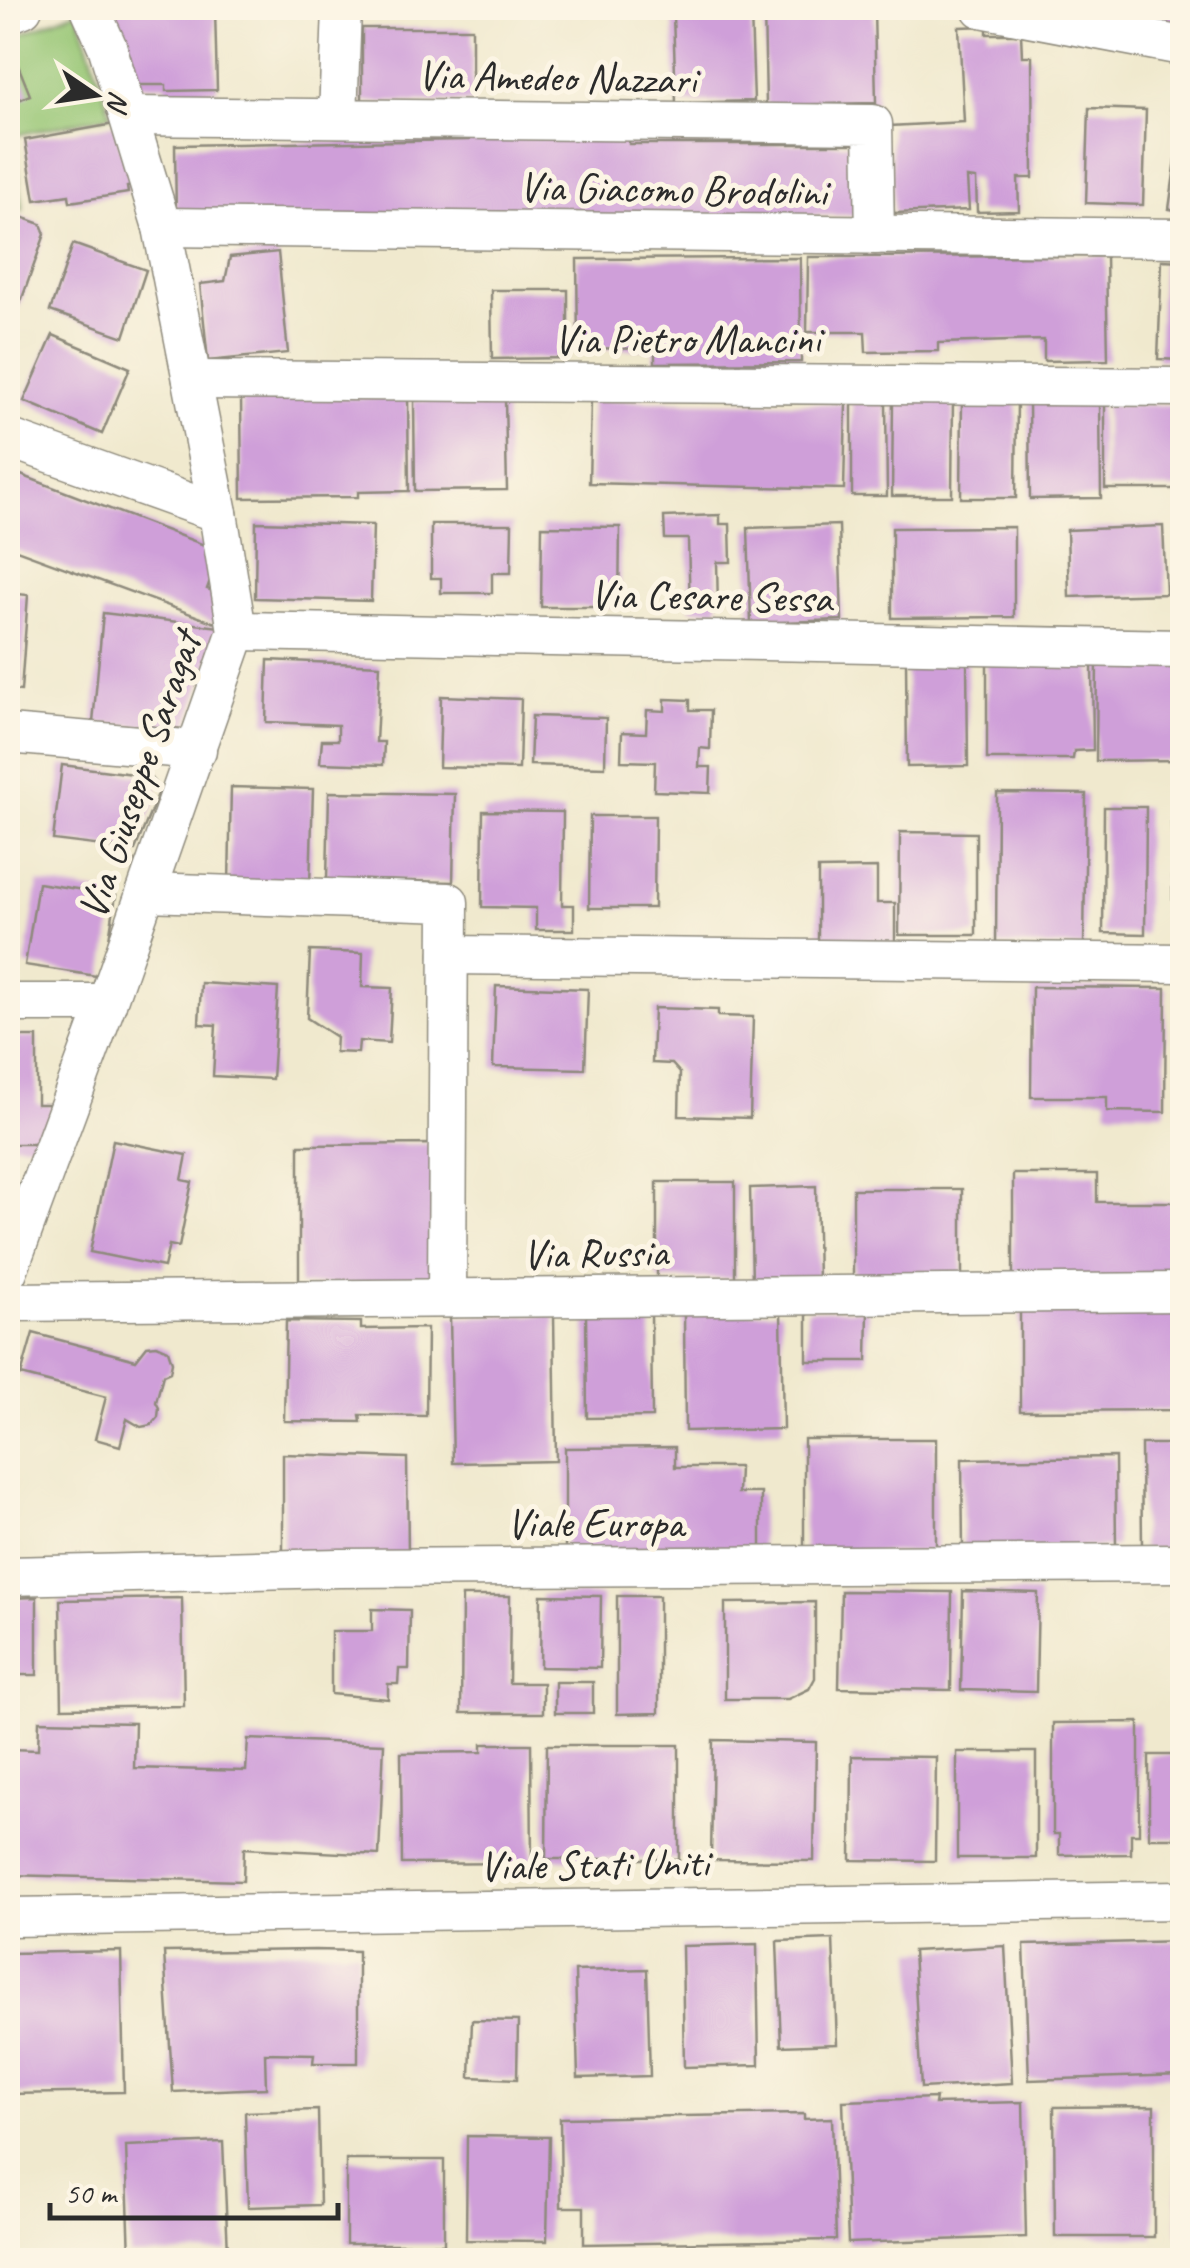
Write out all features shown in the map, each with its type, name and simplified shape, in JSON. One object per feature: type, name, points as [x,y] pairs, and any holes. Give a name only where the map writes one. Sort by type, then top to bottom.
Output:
[{"type":"street","points":[[8,14],[23,8]]},
{"type":"street","name":"Via Giuseppe Saragat","points":[[8,1270],[237,631],[162,227],[130,116],[90,8]]},
{"type":"street","points":[[338,118],[342,8]]},
{"type":"street","points":[[981,8],[1182,46]]},
{"type":"street","name":"Via Amedeo Nazzari","points":[[130,116],[873,124],[876,235]]},
{"type":"street","name":"Via Giacomo Brodolini","points":[[162,227],[1182,238]]},
{"type":"street","name":"Via Pietro Mancini","points":[[192,380],[1182,386]]},
{"type":"street","points":[[8,438],[218,514]]},
{"type":"street","name":"Via Cesare Sessa","points":[[237,631],[1182,649]]},
{"type":"street","points":[[8,734],[197,750]]},
{"type":"street","points":[[146,892],[449,902],[447,1298]]},
{"type":"street","points":[[449,955],[1182,963]]},
{"type":"street","points":[[8,1003],[107,1002]]},
{"type":"street","name":"Via Russia","points":[[8,1302],[1182,1292]]},
{"type":"street","name":"Viale Europa","points":[[8,1576],[339,1568],[1182,1562]]},
{"type":"street","name":"Viale Stati Uniti","points":[[8,1918],[1182,1900]]},
{"type":"green space","points":[[77,11],[111,115],[13,136],[23,210],[8,205],[8,39]]},
{"type":"building","points":[[109,8],[215,8],[217,90],[166,91],[166,85],[136,85]]},
{"type":"building","points":[[764,8],[874,8],[876,103],[766,105]]},
{"type":"building","points":[[1182,8],[1182,34],[1079,9]]},
{"type":"building","points":[[751,13],[754,101],[676,103],[673,15]]},
{"type":"building","points":[[987,26],[987,34],[1021,34],[1022,56],[1032,56],[1033,178],[1018,178],[1019,211],[977,212],[976,179],[967,178],[969,210],[894,213],[890,126],[964,122],[959,27]]},
{"type":"building","points":[[362,28],[472,28],[472,102],[362,102]]},
{"type":"building","points":[[8,40],[30,95],[8,105]]},
{"type":"building","points":[[1089,108],[1146,110],[1143,205],[1086,203]]},
{"type":"building","points":[[114,124],[132,186],[127,187],[128,193],[70,202],[69,195],[35,200],[25,140]]},
{"type":"building","points":[[1182,131],[1182,211],[1169,209]]},
{"type":"building","points":[[470,136],[629,136],[629,144],[864,144],[864,215],[176,220],[175,145],[469,140]]},
{"type":"building","points":[[8,212],[41,224],[45,234],[19,307],[8,302]]},
{"type":"building","points":[[73,244],[146,270],[124,337],[50,311]]},
{"type":"building","points":[[278,252],[288,353],[208,361],[200,284],[225,281],[230,257]]},
{"type":"building","points":[[1106,256],[1108,360],[1044,361],[1044,340],[938,343],[938,351],[866,352],[865,332],[807,332],[808,257]]},
{"type":"building","points":[[800,258],[801,362],[655,363],[655,349],[578,348],[577,259]]},
{"type":"building","points":[[1162,260],[1182,261],[1182,360],[1158,359]]},
{"type":"building","points":[[491,290],[568,290],[568,358],[492,359]]},
{"type":"building","points":[[53,335],[130,368],[102,434],[24,401]]},
{"type":"building","points":[[241,396],[408,399],[409,491],[358,492],[358,497],[242,498]]},
{"type":"building","points":[[505,399],[507,490],[415,491],[414,401]]},
{"type":"building","points":[[953,399],[952,496],[892,496],[893,400]]},
{"type":"building","points":[[962,399],[1017,400],[1016,498],[961,498]]},
{"type":"building","points":[[591,400],[846,404],[844,489],[589,483]]},
{"type":"building","points":[[852,401],[886,401],[887,496],[852,496]]},
{"type":"building","points":[[1100,401],[1101,498],[1030,499],[1029,402]]},
{"type":"building","points":[[1105,405],[1182,405],[1182,489],[1105,489]]},
{"type":"building","points":[[8,470],[220,551],[207,589],[225,595],[215,623],[8,547]]},
{"type":"building","points":[[720,515],[720,524],[730,524],[731,562],[717,562],[718,609],[690,609],[688,539],[665,539],[664,517]]},
{"type":"building","points":[[256,522],[373,525],[371,601],[255,598]]},
{"type":"building","points":[[431,524],[512,524],[511,573],[492,573],[492,593],[441,593],[441,578],[431,578]]},
{"type":"building","points":[[839,525],[842,620],[751,623],[748,528]]},
{"type":"building","points":[[542,526],[620,527],[619,607],[541,607]]},
{"type":"building","points":[[1163,526],[1166,594],[1069,597],[1067,530]]},
{"type":"building","points":[[1014,527],[1014,617],[892,618],[892,528]]},
{"type":"building","points":[[8,593],[28,595],[21,691],[8,690]]},
{"type":"building","points":[[103,613],[220,627],[186,729],[93,723]]},
{"type":"building","points":[[987,655],[1092,662],[1093,750],[1074,751],[1073,759],[987,759]]},
{"type":"building","points":[[1097,657],[1182,657],[1182,760],[1096,761]]},
{"type":"building","points":[[967,659],[968,766],[907,767],[906,660]]},
{"type":"building","points":[[268,660],[380,665],[376,742],[384,742],[383,765],[320,763],[322,740],[338,740],[338,725],[266,722]]},
{"type":"building","points":[[441,696],[521,699],[519,769],[439,767]]},
{"type":"building","points":[[665,699],[690,700],[690,710],[711,710],[710,749],[700,748],[699,767],[711,767],[710,793],[654,791],[655,762],[621,761],[622,732],[646,733],[647,710],[665,711]]},
{"type":"building","points":[[532,716],[606,718],[605,767],[530,765]]},
{"type":"building","points":[[62,765],[149,776],[158,794],[135,850],[53,840]]},
{"type":"building","points":[[231,787],[313,789],[310,885],[229,883]]},
{"type":"building","points":[[329,792],[455,794],[453,882],[327,879]]},
{"type":"building","points":[[997,793],[1086,794],[1084,947],[996,945]]},
{"type":"building","points":[[1104,807],[1146,807],[1145,934],[1103,933]]},
{"type":"building","points":[[483,811],[563,812],[562,905],[574,905],[574,930],[536,930],[536,908],[482,907]]},
{"type":"building","points":[[590,816],[655,816],[654,908],[589,908]]},
{"type":"building","points":[[1171,823],[1182,823],[1182,920],[1173,920]]},
{"type":"building","points":[[900,832],[976,833],[976,935],[899,935]]},
{"type":"building","points":[[877,868],[877,903],[895,903],[895,943],[818,943],[818,869]]},
{"type":"building","points":[[38,883],[116,895],[103,977],[25,965]]},
{"type":"building","points":[[310,951],[363,953],[362,987],[392,988],[389,1043],[359,1041],[358,1053],[335,1052],[336,1037],[307,1018]]},
{"type":"building","points":[[201,983],[278,988],[272,1079],[213,1076],[216,1025],[199,1024]]},
{"type":"building","points":[[496,986],[588,989],[585,1069],[493,1067]]},
{"type":"building","points":[[1032,987],[1166,988],[1165,1112],[1107,1111],[1107,1097],[1031,1097]]},
{"type":"building","points":[[654,1008],[718,1010],[718,1016],[753,1017],[750,1118],[679,1116],[680,1073],[672,1064],[652,1063]]},
{"type":"building","points":[[8,1037],[37,1037],[37,1104],[51,1104],[51,1144],[8,1144]]},
{"type":"building","points":[[113,1140],[187,1155],[182,1180],[192,1182],[179,1247],[169,1245],[164,1267],[90,1252]]},
{"type":"building","points":[[440,1144],[441,1285],[299,1285],[299,1145]]},
{"type":"building","points":[[1013,1174],[1097,1174],[1097,1202],[1182,1202],[1182,1280],[1013,1279]]},
{"type":"building","points":[[657,1182],[735,1182],[735,1278],[657,1279]]},
{"type":"building","points":[[816,1186],[818,1281],[752,1283],[750,1188]]},
{"type":"building","points":[[853,1189],[962,1189],[962,1278],[853,1279]]},
{"type":"building","points":[[807,1310],[868,1310],[867,1361],[807,1361]]},
{"type":"building","points":[[1182,1310],[1182,1410],[1020,1411],[1020,1311]]},
{"type":"building","points":[[781,1312],[783,1429],[685,1431],[684,1313]]},
{"type":"building","points":[[651,1313],[652,1417],[587,1418],[586,1314]]},
{"type":"building","points":[[554,1315],[556,1461],[453,1463],[450,1317]]},
{"type":"building","points":[[286,1321],[361,1322],[361,1329],[427,1328],[426,1416],[360,1415],[361,1422],[284,1421]]},
{"type":"building","points":[[33,1333],[136,1360],[147,1346],[168,1350],[172,1362],[170,1372],[163,1375],[156,1402],[158,1417],[151,1425],[141,1427],[127,1419],[120,1446],[95,1439],[106,1397],[21,1375]]},
{"type":"building","points":[[804,1439],[936,1439],[936,1552],[804,1552]]},
{"type":"building","points":[[1141,1444],[1182,1444],[1182,1549],[1142,1549]]},
{"type":"building","points":[[675,1447],[675,1467],[739,1467],[738,1493],[761,1493],[761,1551],[565,1551],[565,1448]]},
{"type":"building","points":[[283,1454],[407,1458],[408,1559],[283,1565]]},
{"type":"building","points":[[1115,1457],[1116,1547],[963,1549],[962,1459]]},
{"type":"building","points":[[841,1591],[952,1592],[951,1690],[839,1688]]},
{"type":"building","points":[[963,1591],[1038,1593],[1036,1692],[961,1690]]},
{"type":"building","points":[[541,1595],[601,1596],[600,1668],[540,1667]]},
{"type":"building","points":[[462,1596],[510,1596],[509,1683],[543,1683],[543,1713],[461,1713]]},
{"type":"building","points":[[617,1596],[659,1596],[659,1713],[617,1714]]},
{"type":"building","points":[[37,1597],[37,1675],[8,1675],[8,1598]]},
{"type":"building","points":[[182,1598],[184,1706],[62,1708],[60,1600]]},
{"type":"building","points":[[815,1602],[815,1678],[809,1689],[788,1699],[725,1699],[725,1603]]},
{"type":"building","points":[[372,1609],[410,1610],[409,1669],[399,1669],[398,1684],[388,1684],[388,1699],[331,1694],[331,1631],[372,1631]]},
{"type":"building","points":[[555,1682],[593,1682],[593,1713],[555,1713]]},
{"type":"building","points":[[39,1721],[135,1723],[134,1768],[246,1771],[248,1739],[384,1744],[379,1855],[244,1848],[243,1881],[8,1875],[8,1749],[38,1750]]},
{"type":"building","points":[[1139,1722],[1139,1834],[1131,1834],[1131,1854],[1059,1855],[1059,1834],[1053,1834],[1053,1723]]},
{"type":"building","points":[[713,1740],[816,1742],[814,1861],[711,1860]]},
{"type":"building","points":[[482,1744],[531,1744],[532,1863],[402,1864],[401,1753],[482,1752]]},
{"type":"building","points":[[547,1745],[679,1745],[679,1859],[546,1859]]},
{"type":"building","points":[[957,1752],[1036,1752],[1036,1858],[957,1858]]},
{"type":"building","points":[[1149,1755],[1182,1755],[1182,1838],[1149,1838]]},
{"type":"building","points":[[852,1756],[936,1757],[935,1861],[851,1860]]},
{"type":"building","points":[[833,1939],[837,2044],[781,2046],[777,1941]]},
{"type":"building","points":[[1182,1941],[1182,2075],[1029,2080],[1024,1945]]},
{"type":"building","points":[[757,1944],[759,2065],[684,2067],[682,1946]]},
{"type":"building","points":[[1005,1946],[1012,2083],[921,2088],[913,1951]]},
{"type":"building","points":[[121,1951],[124,2092],[8,2094],[8,1953]]},
{"type":"building","points":[[358,1951],[358,2063],[313,2063],[314,2054],[265,2053],[266,2088],[173,2092],[164,1952]]},
{"type":"building","points":[[647,1969],[650,2076],[578,2078],[575,1971]]},
{"type":"building","points":[[472,2020],[518,2021],[517,2079],[470,2077]]},
{"type":"building","points":[[936,2098],[935,2104],[1023,2102],[1026,2237],[848,2243],[843,2101]]},
{"type":"building","points":[[1154,2106],[1154,2237],[1055,2237],[1054,2107]]},
{"type":"building","points":[[318,2110],[320,2205],[248,2207],[245,2112]]},
{"type":"building","points":[[804,2114],[804,2119],[832,2118],[836,2240],[584,2244],[584,2207],[561,2207],[560,2118]]},
{"type":"building","points":[[467,2136],[549,2137],[547,2241],[466,2240]]},
{"type":"building","points":[[223,2142],[228,2252],[130,2256],[126,2146]]},
{"type":"building","points":[[1176,2154],[1182,2154],[1182,2235],[1178,2235]]},
{"type":"building","points":[[346,2160],[444,2160],[444,2244],[346,2244]]}]
